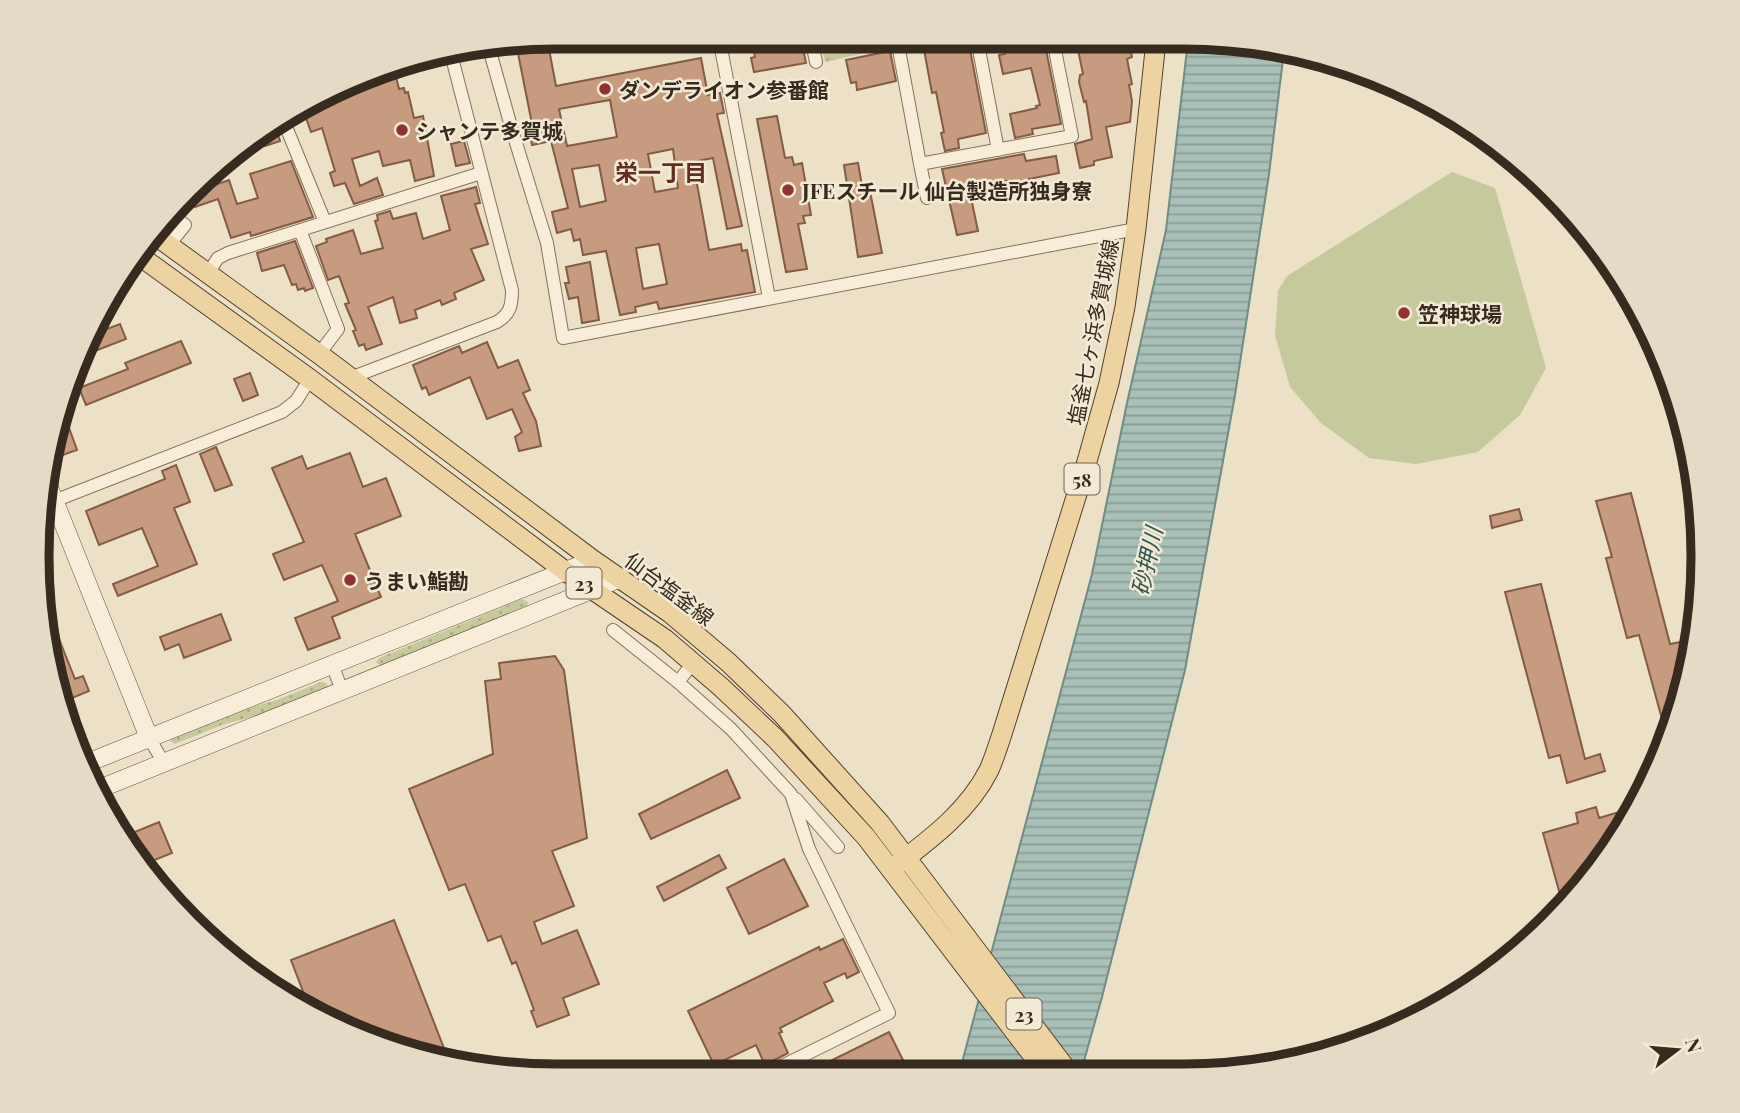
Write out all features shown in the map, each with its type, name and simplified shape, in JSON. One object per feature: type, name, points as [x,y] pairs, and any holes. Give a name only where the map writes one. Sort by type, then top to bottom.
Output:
[{"type":"main road","name":"塩釜七ヶ浜多賀城線","points":[[899,863],[955,817],[973,795],[988,771],[1002,734],[1109,383],[1125,307],[1136,229],[1155,49]]},
{"type":"main road","name":"仙台塩釜線","points":[[161,240],[593,560],[670,612],[728,662],[782,714],[880,823],[899,863],[972,975],[1039,1064]]},
{"type":"main road","name":"仙台塩釜線","points":[[145,260],[310,379],[565,571],[665,639],[693,663],[785,748],[866,837],[899,863],[979,953],[1062,1064]]},
{"type":"street","points":[[721,49],[769,298]]},
{"type":"street","points":[[813,49],[816,62]]},
{"type":"street","points":[[899,49],[926,198]]},
{"type":"street","points":[[978,49],[998,150]]},
{"type":"street","points":[[920,164],[1072,136],[1055,49]]},
{"type":"street","points":[[490,53],[547,243],[563,338],[1136,229]]},
{"type":"street","points":[[350,378],[496,322],[507,316],[512,304],[512,290],[453,60]]},
{"type":"street","points":[[286,128],[326,222]]},
{"type":"street","points":[[208,273],[218,258],[228,253],[481,173]]},
{"type":"street","points":[[168,246],[186,225],[178,219]]},
{"type":"street","points":[[300,230],[338,329],[318,354]]},
{"type":"street","points":[[52,501],[282,412],[296,401],[310,379]]},
{"type":"street","points":[[51,510],[149,738],[164,763]]},
{"type":"street","points":[[92,761],[593,560]]},
{"type":"street","points":[[104,787],[621,578]]},
{"type":"street","points":[[613,630],[731,729],[838,847]]},
{"type":"street","points":[[678,682],[693,663]]},
{"type":"street","points":[[332,665],[342,690]]},
{"type":"street","points":[[786,1064],[889,1013],[809,849],[791,794]]},
{"type":"green space","points":[[822,49],[883,49],[825,62]]},
{"type":"green space","name":"笠神球場","points":[[1452,172],[1495,188],[1546,368],[1520,415],[1478,452],[1416,464],[1369,458],[1321,423],[1290,387],[1275,335],[1278,291],[1287,276]]},
{"type":"green space","points":[[522,599],[528,602],[527,607],[382,667],[376,662],[379,658]]},
{"type":"green space","points":[[321,682],[326,683],[328,688],[280,709],[222,725],[175,744],[169,740],[170,737],[219,716],[277,700]]},
{"type":"water","name":"砂押川","points":[[1187,49],[1250,53],[1283,59],[1269,174],[1235,395],[1185,670],[1083,1064],[962,1064],[1092,574],[1166,230]]},
{"type":"building","points":[[549,49],[556,86],[701,58],[708,95],[720,93],[724,113],[717,114],[742,226],[727,229],[713,158],[693,162],[709,250],[741,244],[742,251],[747,250],[755,292],[659,309],[657,302],[635,307],[636,312],[620,315],[606,251],[583,255],[580,239],[574,241],[571,229],[557,233],[552,212],[568,208],[551,141],[532,145],[529,130],[533,129],[517,51]],"holes":[[[610,100],[617,137],[567,146],[559,109]],[[673,149],[678,188],[655,192],[648,154]],[[599,165],[606,201],[580,207],[572,169]],[[659,244],[667,284],[643,289],[636,248]]]},
{"type":"building","points":[[753,49],[803,49],[806,63],[754,72],[751,58],[755,57]]},
{"type":"building","points":[[924,49],[970,49],[986,133],[958,139],[959,148],[945,151],[936,92],[932,93]]},
{"type":"building","points":[[1004,49],[1046,49],[1061,124],[1032,129],[1033,134],[1015,138],[1010,114],[1040,105],[1031,68],[1003,74],[999,55],[1005,54]]},
{"type":"building","points":[[1078,49],[1130,49],[1132,57],[1127,59],[1132,84],[1129,85],[1132,101],[1130,122],[1106,127],[1112,157],[1080,168],[1075,144],[1092,139],[1086,101],[1084,102],[1079,82],[1080,75],[1083,74]]},
{"type":"building","points":[[890,51],[896,81],[857,90],[856,82],[851,83],[846,60]]},
{"type":"building","points":[[396,75],[399,89],[404,88],[405,93],[408,92],[414,118],[423,116],[434,176],[415,181],[410,160],[383,166],[379,151],[352,159],[360,186],[377,178],[383,195],[354,204],[345,183],[334,186],[330,173],[335,171],[322,128],[311,132],[305,116],[332,101]]},
{"type":"building","name":"JFEスチール 仙台製造所独身寮","points":[[777,116],[785,158],[792,157],[794,165],[802,163],[811,215],[803,216],[805,223],[798,224],[807,269],[786,272],[757,119]]},
{"type":"building","points":[[278,133],[280,141],[265,146],[264,143]]},
{"type":"building","points":[[464,141],[470,163],[456,166],[451,144]]},
{"type":"building","points":[[1024,154],[1026,161],[1056,156],[1059,173],[1013,185],[1012,180],[969,188],[978,231],[957,235],[942,169]]},
{"type":"building","points":[[291,161],[313,217],[251,236],[250,232],[231,238],[218,199],[195,207],[193,203],[210,187],[229,180],[237,204],[258,198],[250,174]]},
{"type":"building","points":[[858,163],[864,197],[871,196],[882,253],[858,257],[844,165]]},
{"type":"building","points":[[476,187],[480,203],[475,204],[488,244],[471,249],[484,280],[454,293],[456,299],[442,305],[440,300],[415,310],[417,318],[400,323],[393,297],[368,307],[382,344],[366,350],[364,344],[359,346],[353,331],[356,330],[345,304],[349,303],[339,276],[328,280],[316,246],[327,242],[326,239],[353,230],[361,254],[383,248],[375,221],[378,220],[377,215],[390,211],[393,219],[416,213],[423,239],[450,230],[441,196]]},
{"type":"building","points":[[295,241],[313,288],[305,291],[304,288],[298,290],[296,284],[292,285],[284,265],[262,271],[257,253]]},
{"type":"building","points":[[590,262],[599,320],[582,323],[578,297],[569,299],[565,283],[569,283],[566,267]]},
{"type":"building","points":[[105,324],[107,329],[120,324],[126,339],[92,352]]},
{"type":"building","points":[[181,341],[191,363],[86,405],[79,388],[128,369],[125,363]]},
{"type":"building","points":[[487,342],[498,368],[518,360],[530,390],[523,393],[536,421],[541,446],[519,451],[515,437],[522,432],[512,409],[487,419],[470,377],[429,395],[426,387],[422,389],[413,365],[459,346],[462,353]]},
{"type":"building","points":[[250,373],[258,395],[243,401],[234,379]]},
{"type":"building","points":[[68,425],[77,450],[60,456],[59,455]]},
{"type":"building","points":[[216,447],[232,485],[215,491],[200,454]]},
{"type":"building","points":[[350,453],[363,487],[386,478],[401,516],[355,534],[381,597],[332,617],[340,638],[308,650],[295,618],[338,601],[322,565],[284,580],[273,554],[304,542],[272,468],[302,456],[307,469]]},
{"type":"building","points":[[176,465],[190,502],[174,508],[197,564],[118,596],[113,584],[158,566],[142,528],[99,545],[86,511],[165,479],[162,471]]},
{"type":"building","points":[[1631,493],[1670,644],[1684,641],[1674,688],[1663,723],[1639,635],[1627,638],[1606,558],[1612,557],[1596,501]]},
{"type":"building","points":[[1519,509],[1522,520],[1492,528],[1490,516]]},
{"type":"building","points":[[1541,584],[1585,759],[1600,754],[1605,771],[1567,783],[1560,755],[1549,758],[1505,592]]},
{"type":"building","points":[[221,614],[231,640],[184,658],[179,644],[165,650],[160,637]]},
{"type":"building","points":[[53,625],[75,679],[83,676],[89,691],[69,699]]},
{"type":"building","points":[[555,656],[564,670],[587,838],[552,851],[574,906],[534,922],[542,944],[577,930],[599,984],[563,998],[569,1015],[537,1027],[531,1011],[534,1010],[516,962],[512,964],[501,936],[488,941],[465,884],[449,890],[409,789],[493,754],[485,681],[501,679],[499,663]]},
{"type":"building","points":[[727,770],[740,798],[651,839],[639,814]]},
{"type":"building","points":[[1596,807],[1599,818],[1622,811],[1586,865],[1560,896],[1543,833],[1578,823],[1576,813]]},
{"type":"building","points":[[159,822],[172,853],[151,861],[132,833]]},
{"type":"building","points":[[719,855],[726,868],[664,901],[657,887]]},
{"type":"building","points":[[784,859],[808,906],[749,934],[727,888]]},
{"type":"building","points":[[394,920],[445,1051],[393,1037],[332,1012],[305,997],[291,960]]},
{"type":"building","points":[[843,939],[859,972],[847,978],[845,973],[824,983],[833,1001],[780,1028],[782,1032],[779,1033],[788,1053],[765,1064],[756,1045],[714,1064],[688,1011],[819,947],[820,950]]},
{"type":"building","points":[[889,1032],[905,1064],[892,1063],[824,1064]]},
{"type":"place","name":"ダンデライオン参番館","points":[[605,89]]},
{"type":"place","name":"シャンテ多賀城","points":[[402,130]]},
{"type":"place","name":"JFEスチール 仙台製造所独身寮","points":[[788,190]]},
{"type":"place","name":"笠神球場","points":[[1404,313]]},
{"type":"place","name":"うまい鮨勘","points":[[350,580]]},
{"type":"district","name":"栄一丁目","points":[[661,171]]}]
